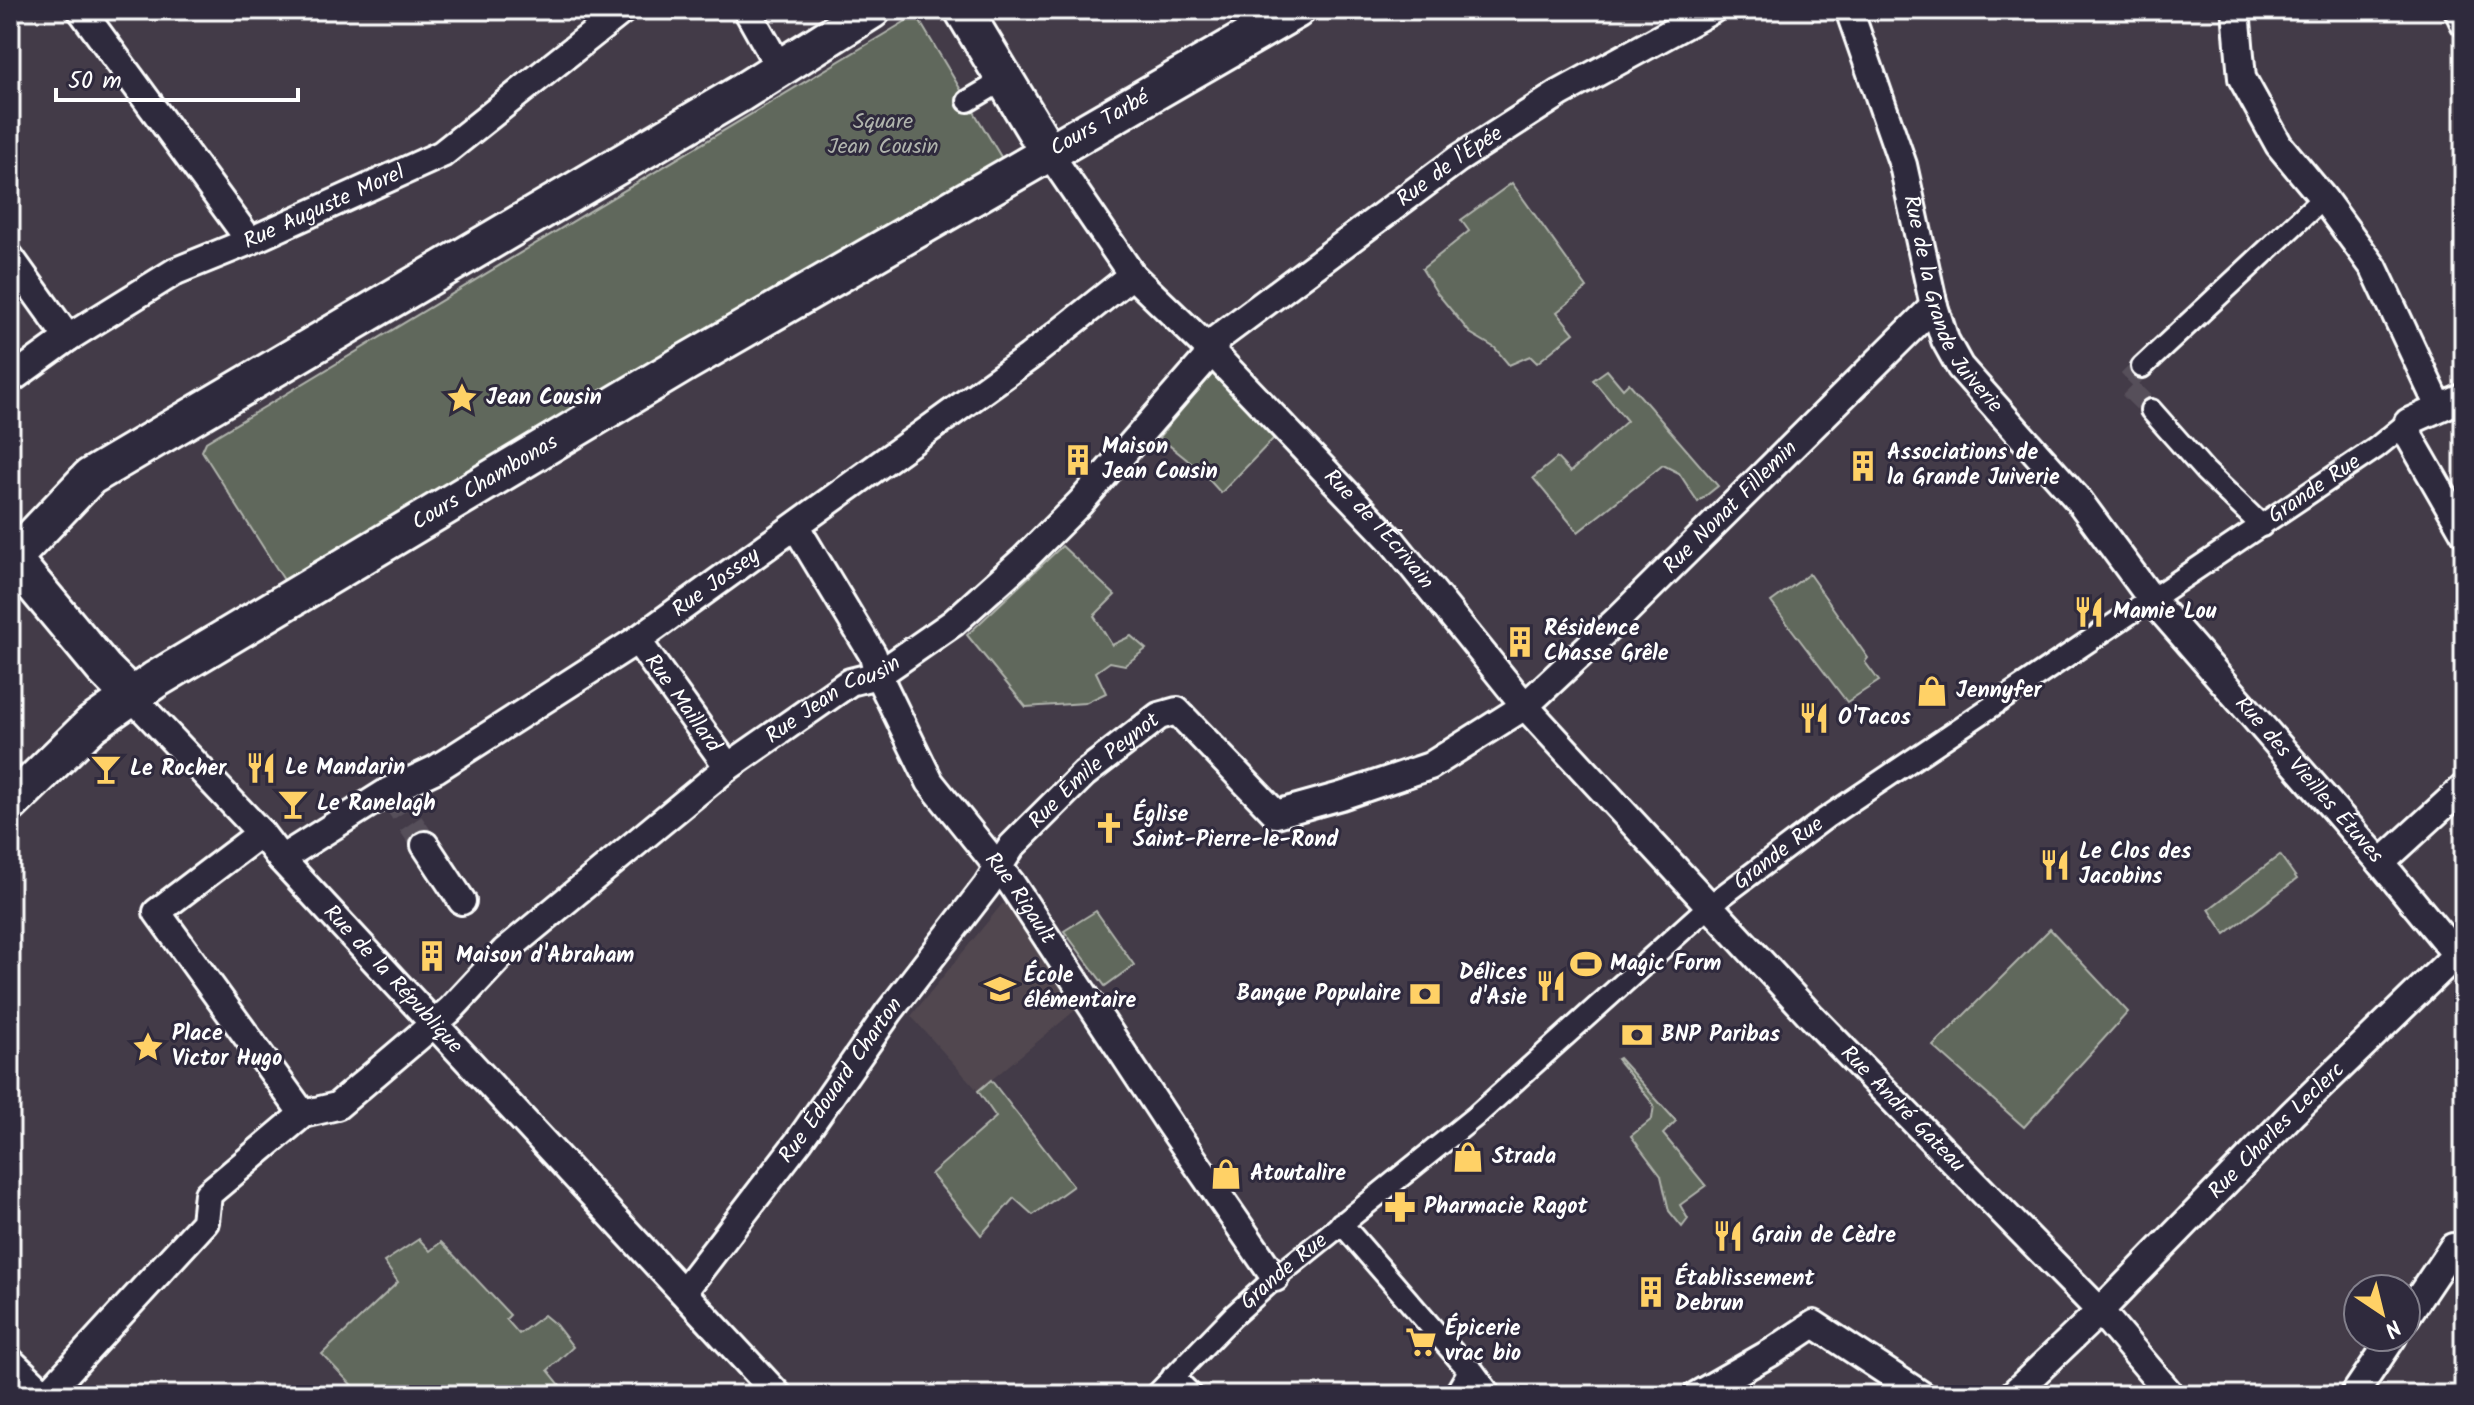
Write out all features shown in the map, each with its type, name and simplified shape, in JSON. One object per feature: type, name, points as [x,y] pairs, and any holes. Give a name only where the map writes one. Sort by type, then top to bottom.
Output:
[{"type":"main road","points":[[11,558],[90,477],[739,94],[872,10]]},
{"type":"main road","name":"Cours Tarbé","points":[[963,10],[1049,153],[1296,10]]},
{"type":"main road","name":"Cours Chambonas","points":[[10,804],[92,724],[131,696],[685,363],[1049,153]]},
{"type":"main road","name":"Rue de la République","points":[[11,558],[104,669],[131,696]]},
{"type":"street","points":[[81,10],[250,241]]},
{"type":"street","name":"Rue Auguste Morel","points":[[10,380],[68,338],[176,271],[442,154],[623,10]]},
{"type":"street","points":[[747,10],[779,67]]},
{"type":"street","name":"Rue de l'Épée","points":[[1212,352],[1218,338],[1458,159],[1560,93],[1712,10]]},
{"type":"street","name":"Rue de la Grande Juiverie","points":[[1849,10],[1903,165],[1934,306],[1945,340],[1960,367],[2080,502],[2152,600]]},
{"type":"street","points":[[2236,10],[2242,78],[2279,145],[2323,198],[2374,268],[2439,407]]},
{"type":"street","points":[[2458,10],[2464,23]]},
{"type":"street","points":[[968,101],[1005,79]]},
{"type":"street","name":"Rue de l'Écrivain","points":[[1049,153],[1132,275],[1212,352],[1392,541],[1525,706],[1709,906]]},
{"type":"street","points":[[2142,367],[2323,198]]},
{"type":"street","points":[[10,257],[68,338]]},
{"type":"street","name":"Rue Jossey","points":[[281,859],[389,791],[436,769],[637,640],[1029,357],[1132,275]]},
{"type":"street","name":"Rue Nonat Fillemin","points":[[1525,706],[1618,619],[1934,306]]},
{"type":"street","name":"Rue Jean Cousin","points":[[303,1114],[337,1106],[433,1025],[505,951],[728,767],[850,682],[878,675],[953,623],[1080,503],[1212,352]]},
{"type":"street","name":"Grande Rue","points":[[1156,1395],[1275,1278],[1477,1115],[1709,906],[1826,818],[2382,445],[2408,422],[2464,397]]},
{"type":"street","points":[[2151,410],[2205,471],[2262,526]]},
{"type":"street","points":[[2408,422],[2410,438],[2464,532]]},
{"type":"street","name":"Rue Rigault","points":[[796,527],[873,655],[878,675],[930,782],[1011,883],[1275,1278]]},
{"type":"street","name":"Rue des Vieilles Étuves","points":[[2152,600],[2381,863],[2460,959]]},
{"type":"street","name":"Rue Maillard","points":[[637,640],[728,767]]},
{"type":"street","name":"Rue de la République","points":[[131,696],[778,1395]]},
{"type":"street","name":"Rue Émile Peynot","points":[[998,867],[1012,846],[1084,774],[1168,711],[1177,711],[1276,814],[1430,766],[1525,706]]},
{"type":"street","points":[[2381,863],[2464,787]]},
{"type":"street","points":[[10,1361],[57,1391],[205,1222],[208,1194],[303,1114],[157,912],[261,833]]},
{"type":"street","points":[[425,845],[462,901]]},
{"type":"street","name":"Rue Édouard Charton","points":[[683,1292],[799,1141],[889,1012],[998,867]]},
{"type":"street","name":"Rue André Gateau","points":[[1709,906],[1812,1017],[2100,1311],[2171,1395]]},
{"type":"street","name":"Rue Charles Leclerc","points":[[2012,1395],[2100,1311],[2292,1114],[2460,959]]},
{"type":"street","points":[[1341,1223],[1464,1384],[1487,1395]]},
{"type":"street","points":[[2422,1293],[2453,1247]]},
{"type":"street","points":[[1691,1393],[1772,1352],[1814,1324],[1922,1395]]},
{"type":"street","points":[[2354,1395],[2382,1353]]},
{"type":"street","points":[[1173,1376],[1192,1395]]},
{"type":"shaded area","name":"École élémentaire","points":[[1002,904],[1013,904],[1079,1007],[978,1091],[911,1016]]},
{"type":"green space","name":"Square Jean Cousin","points":[[916,15],[1004,162],[289,588],[202,451],[206,442]]},
{"type":"green space","points":[[1512,183],[1587,288],[1557,312],[1574,333],[1537,363],[1530,356],[1509,365],[1495,348],[1470,333],[1422,269],[1469,231],[1461,220]]},
{"type":"green space","points":[[1214,370],[1276,436],[1221,493],[1201,471],[1159,437]]},
{"type":"green space","points":[[1607,370],[1623,389],[1629,383],[1718,486],[1698,502],[1679,473],[1663,465],[1578,532],[1533,478],[1557,458],[1570,472],[1627,421],[1593,380]]},
{"type":"green space","points":[[1062,546],[1115,595],[1094,616],[1112,645],[1131,636],[1146,649],[1125,665],[1110,662],[1096,672],[1106,693],[1085,703],[1026,707],[967,635]]},
{"type":"green space","points":[[1809,574],[1868,658],[1865,662],[1879,681],[1847,702],[1771,602]]},
{"type":"green space","points":[[2280,855],[2297,879],[2225,934],[2209,909]]},
{"type":"green space","points":[[1096,911],[1134,965],[1105,986],[1064,931]]},
{"type":"green space","points":[[2050,929],[2128,1012],[2024,1127],[1933,1046]]},
{"type":"green space","points":[[1619,1058],[1676,1121],[1663,1134],[1706,1186],[1680,1205],[1688,1219],[1682,1227],[1669,1211],[1661,1176],[1631,1136],[1652,1119],[1654,1105]]},
{"type":"green space","points":[[991,1080],[1073,1186],[1033,1215],[1014,1198],[981,1235],[931,1174],[996,1117],[978,1091]]},
{"type":"green space","points":[[419,1239],[430,1251],[441,1242],[510,1315],[506,1319],[519,1334],[544,1315],[556,1325],[573,1347],[548,1370],[568,1395],[361,1395],[322,1354],[398,1282],[384,1262]]},
{"type":"tunnel","points":[[2142,367],[2125,384],[2151,410]]},
{"type":"tunnel","points":[[389,791],[425,845]]},
{"type":"place","name":"Jean Cousin","points":[[462,398]]},
{"type":"place","name":"Maison Jean Cousin","points":[[1078,460]]},
{"type":"place","name":"Associations de la Grande Juiverie","points":[[1863,466]]},
{"type":"place","name":"Mamie Lou","points":[[2089,612]]},
{"type":"place","name":"Résidence Chasse Grêle","points":[[1520,642]]},
{"type":"place","name":"Jennyfer","points":[[1932,691]]},
{"type":"place","name":"O'Tacos","points":[[1814,718]]},
{"type":"place","name":"Le Mandarin","points":[[261,768]]},
{"type":"place","name":"Le Rocher","points":[[106,769]]},
{"type":"place","name":"Le Ranelagh","points":[[293,804]]},
{"type":"place","name":"Église Saint-Pierre-le-Rond","points":[[1109,828]]},
{"type":"place","name":"Le Clos des Jacobins","points":[[2055,865]]},
{"type":"place","name":"Maison d'Abraham","points":[[432,956]]},
{"type":"place","name":"Magic Form","points":[[1586,964]]},
{"type":"place","name":"Délices d'Asie","points":[[1551,986]]},
{"type":"place","name":"École élémentaire","points":[[1000,989]]},
{"type":"place","name":"Banque Populaire","points":[[1425,994]]},
{"type":"place","name":"BNP Paribas","points":[[1637,1035]]},
{"type":"place","name":"Place Victor Hugo","points":[[148,1047]]},
{"type":"place","name":"Strada","points":[[1468,1157]]},
{"type":"place","name":"Atoutalire","points":[[1226,1174]]},
{"type":"place","name":"Pharmacie Ragot","points":[[1400,1207]]},
{"type":"place","name":"Grain de Cèdre","points":[[1728,1236]]},
{"type":"place","name":"Établissement Debrun","points":[[1651,1292]]},
{"type":"place","name":"Épicerie vrac bio","points":[[1421,1342]]}]
